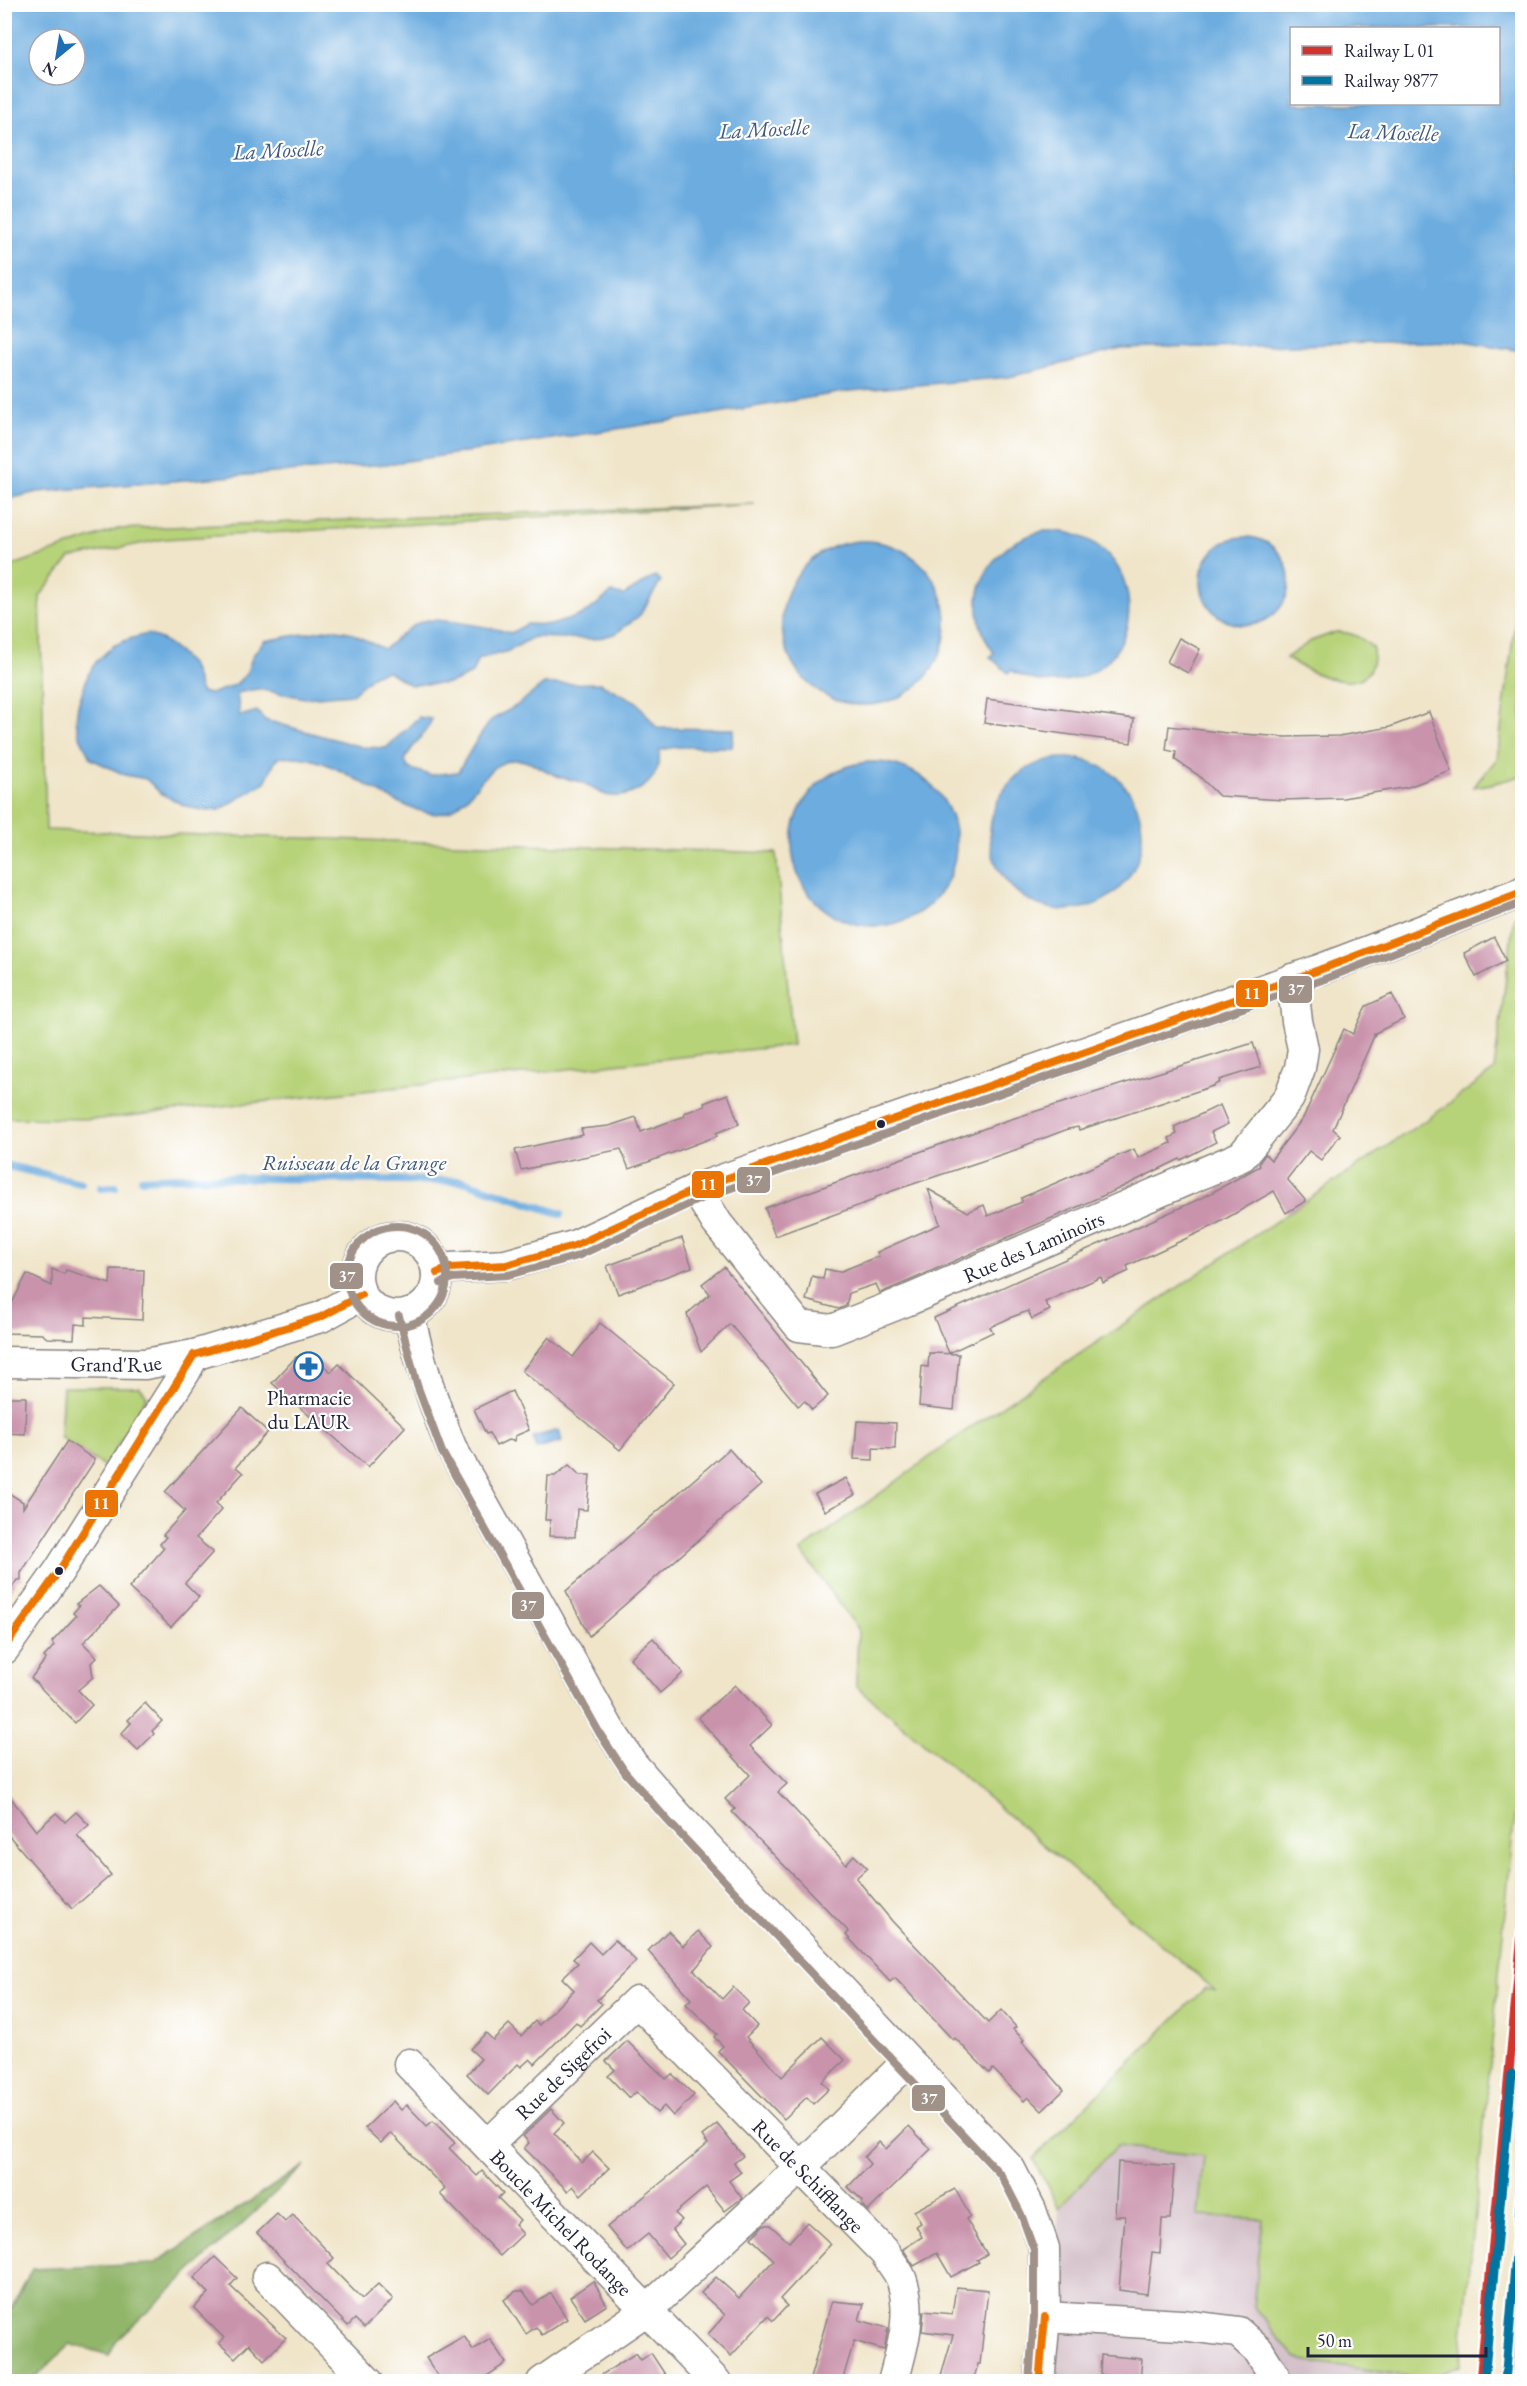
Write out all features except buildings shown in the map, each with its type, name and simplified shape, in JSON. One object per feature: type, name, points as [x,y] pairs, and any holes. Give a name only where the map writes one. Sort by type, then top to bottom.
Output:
[{"type":"street","points":[[437,1273],[450,1268],[506,1265],[574,1246],[696,1189],[1292,980],[1522,892]]},
{"type":"street","name":"Rue des Laminoirs","points":[[696,1189],[717,1223],[799,1326],[832,1330],[911,1299],[1242,1156],[1289,1098],[1300,1068],[1303,1049],[1292,980]]},
{"type":"street","points":[[392,1236],[405,1237],[423,1246],[434,1261],[437,1273],[436,1287],[430,1299],[421,1308],[409,1314],[395,1316],[382,1313],[370,1306],[357,1283],[357,1270],[361,1258],[369,1247],[392,1236]]},
{"type":"street","name":"Grand'Rue","points":[[4,1362],[145,1364],[194,1355],[321,1317],[362,1295]]},
{"type":"street","points":[[409,1314],[419,1359],[451,1447],[609,1729],[633,1765],[676,1815],[1010,2169],[1031,2210],[1044,2248],[1045,2317],[1039,2382]]},
{"type":"street","points":[[4,1649],[59,1571],[186,1372],[194,1355]]},
{"type":"street","name":"Rue de Sigefroi","points":[[488,2145],[637,2001]]},
{"type":"street","name":"Rue de Schifflange","points":[[637,2001],[885,2253],[902,2279],[908,2307],[904,2342],[893,2382]]},
{"type":"street","points":[[542,2382],[647,2310],[801,2167],[908,2061]]},
{"type":"street","name":"Boucle Michel Rodange","points":[[409,2064],[716,2382]]},
{"type":"street","points":[[267,2277],[368,2382]]},
{"type":"street","points":[[1045,2317],[1181,2325],[1238,2332],[1259,2351],[1275,2377],[1275,2382]]},
{"type":"shaded area","points":[[1117,2146],[1204,2156],[1263,2219],[1253,2306],[1431,2381],[1047,2382],[1059,2208]]},
{"type":"green space","points":[[755,504],[164,539],[70,558],[40,596],[46,830],[776,853],[793,1045],[100,1119],[5,1118],[5,568],[118,529]]},
{"type":"green space","points":[[1522,570],[1522,776],[1473,787],[1497,759]]},
{"type":"green space","points":[[1336,632],[1356,636],[1373,648],[1371,665],[1365,676],[1354,680],[1326,677],[1286,658],[1311,641]]},
{"type":"green space","points":[[1514,917],[1522,917],[1522,1741],[1460,2366],[1428,2379],[1296,2359],[1253,2306],[1263,2219],[1198,2216],[1204,2156],[1117,2146],[1059,2208],[1033,2159],[1205,1988],[1216,1991],[856,1686],[858,1629],[801,1551],[964,1432],[1439,1111],[1494,1070]]},
{"type":"green space","points":[[63,1387],[140,1387],[147,1396],[105,1467],[60,1437]]},
{"type":"green space","points":[[305,2165],[116,2341],[109,2355],[70,2344],[32,2381],[5,2381],[5,2314],[9,2313],[32,2269],[154,2264]]},
{"type":"green space","points":[[1522,2294],[1522,2381],[1517,2381]]},
{"type":"water","name":"La Moselle","points":[[4,5],[1522,5],[1522,351],[1463,341],[1121,349],[1009,377],[850,391],[387,464],[37,492],[5,500]]},
{"type":"water","points":[[1044,531],[1079,536],[1104,551],[1121,574],[1128,600],[1126,627],[1115,652],[1094,671],[1057,682],[1030,679],[1011,670],[1008,673],[990,657],[994,653],[983,634],[978,615],[978,596],[983,578],[993,562],[1006,549],[1023,538]]},
{"type":"water","points":[[1245,537],[1270,544],[1282,556],[1289,581],[1282,606],[1270,618],[1245,625],[1220,618],[1208,606],[1201,581],[1208,556],[1220,544]]},
{"type":"water","points":[[864,541],[880,542],[896,547],[910,554],[922,565],[933,577],[940,591],[945,607],[945,639],[940,655],[933,669],[922,681],[910,692],[896,699],[880,704],[864,705],[848,704],[832,699],[818,692],[806,681],[795,669],[788,655],[783,639],[782,623],[783,607],[788,591],[795,577],[806,565],[818,554],[832,547],[848,542]]},
{"type":"water","points":[[655,576],[661,581],[640,615],[615,634],[594,639],[533,637],[509,651],[478,659],[472,673],[448,683],[410,685],[388,671],[375,674],[352,694],[305,698],[257,689],[237,693],[240,716],[257,711],[265,720],[362,747],[386,748],[419,717],[432,719],[405,760],[408,768],[430,775],[458,772],[491,720],[516,706],[544,684],[600,683],[637,702],[657,728],[734,729],[732,747],[676,747],[660,750],[658,767],[652,778],[635,792],[628,794],[606,795],[581,782],[558,776],[532,763],[517,760],[504,762],[493,769],[455,808],[443,813],[429,813],[391,799],[336,768],[297,757],[277,758],[265,782],[220,810],[200,810],[183,805],[160,793],[146,779],[125,775],[91,759],[79,735],[76,720],[78,705],[88,675],[96,662],[113,646],[147,634],[161,639],[178,652],[192,666],[201,692],[210,694],[235,685],[246,674],[253,655],[264,641],[331,629],[349,632],[384,649],[412,626],[430,620],[493,628],[511,633],[527,624],[551,625],[576,617],[587,612],[611,593],[624,595]]},
{"type":"water","points":[[1066,758],[1095,764],[1108,771],[1119,781],[1129,792],[1136,805],[1142,834],[1136,863],[1129,876],[1119,887],[1108,897],[1095,904],[1066,910],[1037,904],[1024,897],[1013,887],[1003,876],[996,863],[990,834],[996,805],[1003,792],[1013,781],[1024,771],[1037,764]]},
{"type":"water","points":[[874,762],[890,763],[906,768],[920,775],[932,786],[943,798],[950,812],[955,828],[955,860],[950,876],[943,890],[932,902],[920,913],[906,920],[890,925],[874,926],[858,925],[842,920],[828,913],[816,902],[805,890],[798,876],[793,860],[792,844],[793,828],[798,812],[805,798],[816,786],[828,775],[842,768],[858,763]]},
{"type":"water","points":[[559,1430],[562,1442],[536,1449],[533,1437]]},
{"type":"waterway","name":"Ruisseau de la Grange","points":[[4,1165],[81,1183]]},
{"type":"waterway","name":"Ruisseau de la Grange","points":[[142,1179],[177,1177],[463,1181],[561,1214]]},
{"type":"waterway","name":"Ruisseau de la Grange","points":[[101,1188],[115,1187]]},
{"type":"transit line","name":"11","points":[[437,1273],[450,1268],[506,1265],[574,1246],[696,1189],[1319,970],[1522,892]]},
{"type":"transit line","name":"37","points":[[441,1283],[452,1278],[508,1275],[578,1256],[700,1199],[1322,980],[1522,903]]},
{"type":"transit line","name":"37","points":[[397,1226],[416,1230],[433,1240],[443,1257],[447,1276],[443,1295],[433,1312],[416,1322],[397,1326],[378,1322],[361,1312],[351,1295],[347,1276],[351,1257],[361,1240],[378,1230],[397,1226]]},
{"type":"transit line","name":"11","points":[[194,1355],[321,1317],[361,1295]]},
{"type":"transit line","name":"37","points":[[399,1316],[417,1385],[442,1452],[600,1734],[625,1772],[668,1821],[1001,2175],[1021,2214],[1034,2250],[1034,2317],[1029,2381]]},
{"type":"transit line","name":"11","points":[[4,1648],[59,1571],[194,1355]]},
{"type":"transit line","points":[[1480,2382],[1522,1933]]},
{"type":"transit line","points":[[1484,2381],[1512,2074]]},
{"type":"transit line","name":"11","points":[[1039,2382],[1045,2317]]},
{"type":"rail line","name":"9877","points":[[1505,2382],[1522,2185]]},
{"type":"place","name":"Pharmacie du LAUR","points":[[309,1366]]}]
